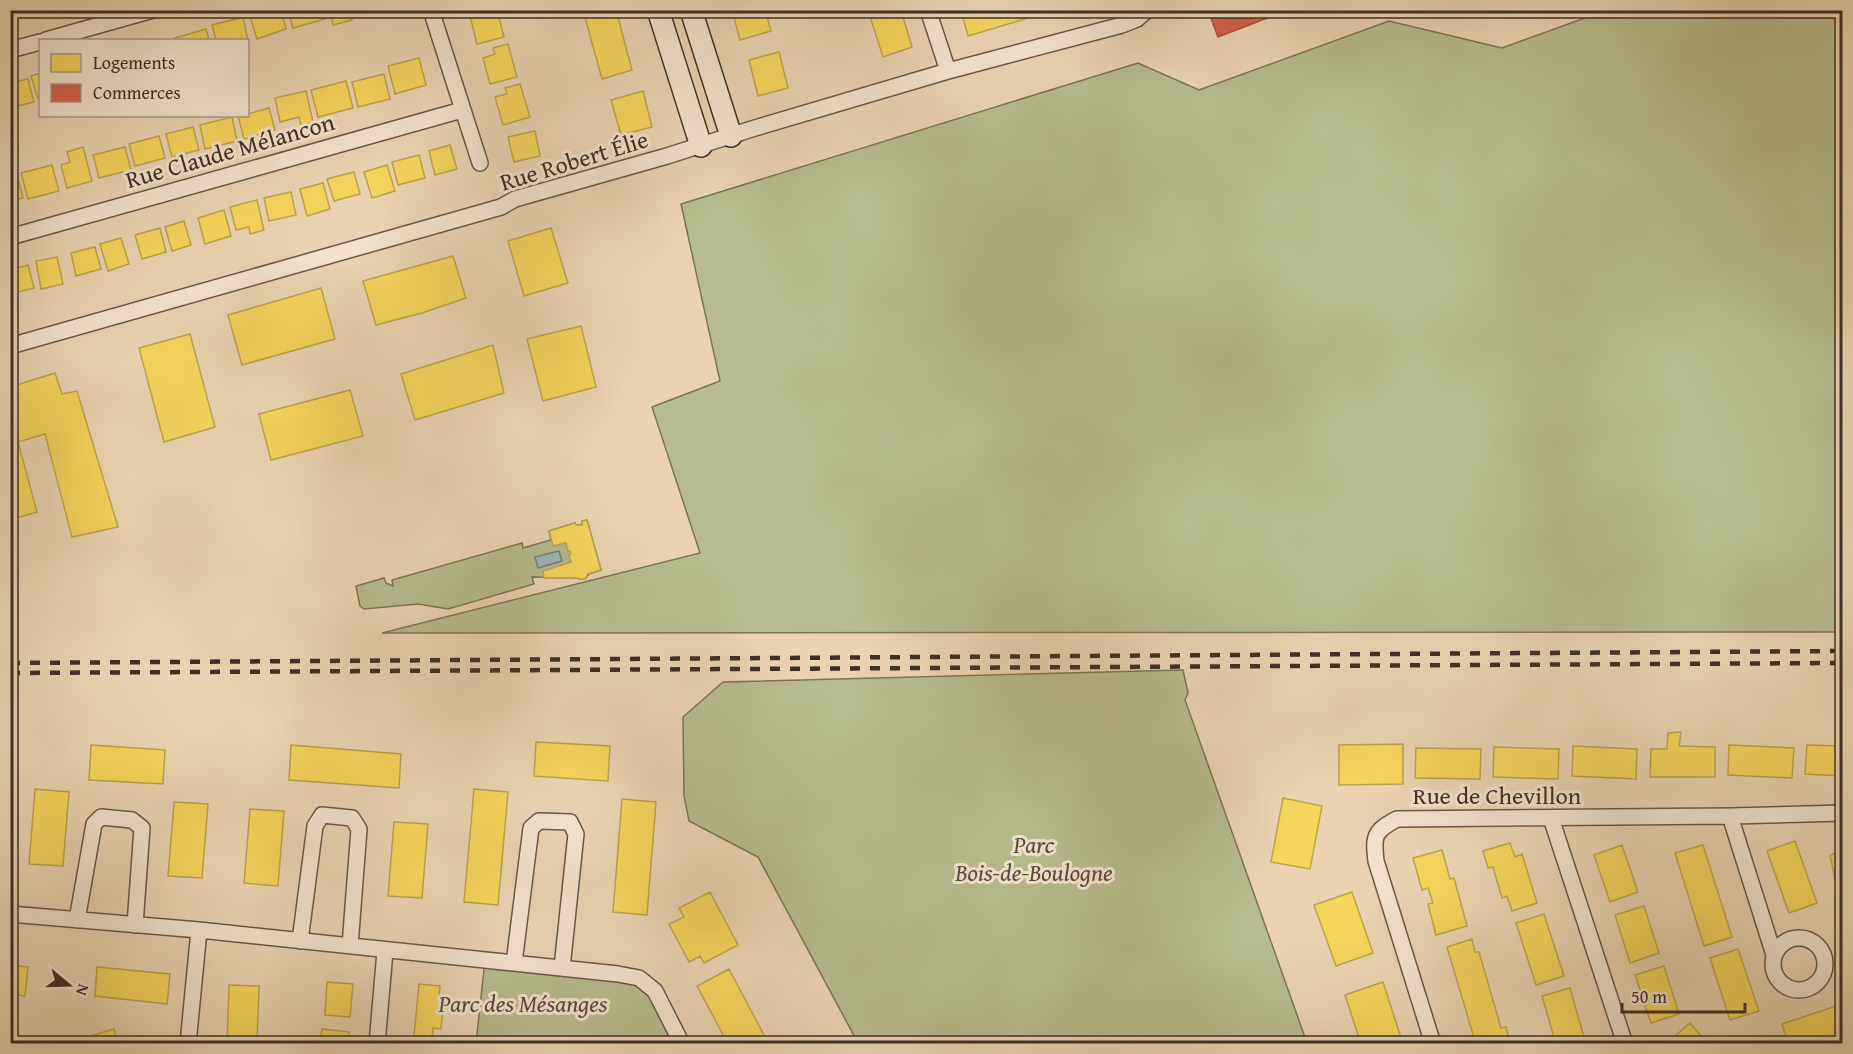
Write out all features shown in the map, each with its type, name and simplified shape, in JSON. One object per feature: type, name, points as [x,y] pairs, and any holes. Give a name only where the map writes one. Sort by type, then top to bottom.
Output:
[{"type":"street","points":[[49,39],[153,10]]},
{"type":"street","points":[[431,10],[480,164]]},
{"type":"street","points":[[658,10],[701,146]]},
{"type":"street","points":[[691,10],[731,136]]},
{"type":"street","points":[[928,10],[948,71]]},
{"type":"street","name":"Rue Robert Élie","points":[[10,346],[495,208],[515,199],[701,146],[948,71],[1122,25],[1137,19],[1147,10]]},
{"type":"street","points":[[10,50],[39,42]]},
{"type":"street","name":"Rue Claude Mélancon","points":[[10,237],[462,110]]},
{"type":"street","name":"Rue de Chevillon","points":[[1433,1044],[1376,861],[1374,841],[1381,827],[1397,819],[1842,813]]},
{"type":"street","points":[[300,941],[315,826],[322,815],[352,818],[359,829],[350,946]]},
{"type":"street","points":[[1730,816],[1774,956]]},
{"type":"street","points":[[77,920],[94,824],[101,817],[132,820],[142,828],[135,926]]},
{"type":"street","points":[[1551,818],[1624,1044]]},
{"type":"street","points":[[514,963],[531,828],[539,821],[570,822],[576,834],[562,968]]},
{"type":"street","points":[[10,914],[199,930],[639,978],[655,991],[682,1044]]},
{"type":"street","points":[[188,1044],[199,930]]},
{"type":"street","points":[[377,1044],[385,951]]},
{"type":"green space","points":[[1604,11],[1842,11],[1842,632],[382,633],[700,553],[652,407],[720,381],[681,204],[1138,63],[1199,90],[1389,21],[1502,48]]},
{"type":"green space","points":[[587,520],[601,570],[589,574],[585,579],[532,577],[534,584],[448,609],[418,604],[364,609],[360,606],[356,586],[384,578],[386,583],[393,586],[392,580],[522,543],[523,548],[551,540],[549,531],[575,523],[582,525],[582,521]]},
{"type":"green space","name":"Parc Bois-de-Boulogne","points":[[1183,670],[1188,693],[1185,700],[1307,1043],[858,1043],[758,857],[689,821],[684,796],[683,717],[723,682]]},
{"type":"green space","name":"Parc des Mésanges","points":[[485,960],[639,978],[682,1044],[476,1044]]},
{"type":"water","points":[[559,551],[562,561],[538,568],[535,557]]},
{"type":"building: Logements","points":[[270,10],[281,10],[286,29],[257,39],[250,17]]},
{"type":"building: Logements","points":[[288,10],[322,10],[325,19],[293,28]]},
{"type":"building: Logements","points":[[330,10],[362,10],[350,14],[352,20],[333,25]]},
{"type":"building: Logements","points":[[497,10],[504,37],[477,44],[469,12]]},
{"type":"building: Logements","points":[[583,10],[616,10],[632,70],[602,79]]},
{"type":"building: Logements","points":[[732,10],[765,10],[771,31],[740,40]]},
{"type":"building: Logements","points":[[868,10],[901,10],[912,47],[883,57]]},
{"type":"building: Logements","points":[[961,10],[1037,10],[1038,15],[968,36]]},
{"type":"building: Logements","points":[[243,17],[248,39],[216,39],[212,25]]},
{"type":"building: Logements","points":[[206,29],[209,39],[176,39]]},
{"type":"building: Logements","points":[[508,44],[517,77],[490,84],[483,58],[495,54],[493,48]]},
{"type":"building: Logements","points":[[779,52],[788,88],[758,96],[749,60]]},
{"type":"building: Logements","points":[[419,58],[426,85],[395,94],[388,66]]},
{"type":"building: Logements","points":[[39,73],[39,99],[38,99],[31,76]]},
{"type":"building: Logements","points":[[384,74],[390,99],[358,107],[352,82]]},
{"type":"building: Logements","points":[[28,79],[34,102],[10,108],[10,83]]},
{"type":"building: Logements","points":[[346,81],[353,108],[318,117],[311,90]]},
{"type":"building: Logements","points":[[520,84],[530,117],[503,125],[495,97],[507,94],[505,88]]},
{"type":"building: Logements","points":[[306,91],[313,122],[301,125],[299,117],[280,122],[275,98]]},
{"type":"building: Logements","points":[[643,91],[652,127],[621,135],[611,100]]},
{"type":"building: Logements","points":[[269,108],[275,130],[244,139],[238,117],[249,117],[249,114]]},
{"type":"building: Logements","points":[[232,117],[237,141],[205,149],[200,125]]},
{"type":"building: Logements","points":[[193,127],[199,150],[172,157],[166,134]]},
{"type":"building: Logements","points":[[535,131],[540,156],[514,162],[508,137]]},
{"type":"building: Logements","points":[[159,136],[165,158],[135,166],[129,144]]},
{"type":"building: Logements","points":[[450,145],[457,169],[435,175],[429,151]]},
{"type":"building: Logements","points":[[83,147],[92,181],[67,188],[61,165],[70,162],[67,152]]},
{"type":"building: Logements","points":[[125,147],[131,170],[99,178],[93,155]]},
{"type":"building: Logements","points":[[419,155],[425,178],[398,185],[392,162]]},
{"type":"building: Logements","points":[[52,165],[59,191],[28,199],[21,173]]},
{"type":"building: Logements","points":[[387,165],[395,191],[372,198],[364,172]]},
{"type":"building: Logements","points":[[354,172],[360,194],[334,201],[327,179]]},
{"type":"building: Logements","points":[[17,175],[23,198],[10,201],[10,177]]},
{"type":"building: Logements","points":[[323,183],[330,209],[307,216],[300,189]]},
{"type":"building: Logements","points":[[291,192],[296,215],[269,221],[264,198]]},
{"type":"building: Logements","points":[[257,200],[264,230],[250,234],[249,227],[236,230],[230,207]]},
{"type":"building: Logements","points":[[224,210],[231,236],[205,244],[198,218]]},
{"type":"building: Logements","points":[[184,221],[191,245],[172,251],[165,227]]},
{"type":"building: Logements","points":[[160,228],[166,252],[142,259],[135,235]]},
{"type":"building: Logements","points":[[551,228],[568,283],[524,296],[508,241]]},
{"type":"building: Logements","points":[[121,238],[129,264],[108,271],[100,244]]},
{"type":"building: Logements","points":[[95,247],[101,269],[76,276],[71,253]]},
{"type":"building: Logements","points":[[453,256],[466,298],[376,325],[363,281]]},
{"type":"building: Logements","points":[[57,257],[63,284],[41,289],[36,261]]},
{"type":"building: Logements","points":[[28,265],[34,288],[10,294],[10,270]]},
{"type":"building: Logements","points":[[321,288],[335,339],[242,365],[228,315]]},
{"type":"building: Logements","points":[[581,326],[596,387],[543,401],[527,339]]},
{"type":"building: Logements","points":[[190,334],[215,427],[164,442],[139,348]]},
{"type":"building: Logements","points":[[493,345],[504,393],[415,420],[401,374]]},
{"type":"building: Logements","points":[[55,373],[62,394],[77,391],[118,527],[72,537],[45,434],[18,442],[37,512],[10,520],[10,387]]},
{"type":"building: Logements","points":[[350,390],[363,436],[271,460],[259,414]]},
{"type":"building: Logements","points":[[587,520],[601,570],[588,574],[585,579],[544,578],[543,571],[571,562],[569,555],[571,554],[566,543],[553,546],[549,531],[575,523],[582,525],[582,521]]},
{"type":"building: Logements","points":[[1681,732],[1679,746],[1715,747],[1715,777],[1650,777],[1651,749],[1667,749],[1668,733]]},
{"type":"building: Logements","points":[[536,742],[610,746],[608,781],[534,776]]},
{"type":"building: Logements","points":[[1403,744],[1403,784],[1339,785],[1339,745]]},
{"type":"building: Logements","points":[[91,745],[165,750],[163,784],[89,780]]},
{"type":"building: Logements","points":[[291,745],[401,754],[399,788],[289,780]]},
{"type":"building: Logements","points":[[1729,745],[1794,748],[1792,778],[1728,775]]},
{"type":"building: Logements","points":[[1807,745],[1842,746],[1842,776],[1805,774]]},
{"type":"building: Logements","points":[[1573,746],[1637,749],[1636,779],[1572,776]]},
{"type":"building: Logements","points":[[1494,747],[1559,749],[1558,779],[1493,777]]},
{"type":"building: Logements","points":[[1416,748],[1481,749],[1480,779],[1415,778]]},
{"type":"building: Logements","points":[[35,789],[69,792],[63,866],[29,864]]},
{"type":"building: Logements","points":[[474,789],[508,792],[498,905],[464,902]]},
{"type":"building: Logements","points":[[1283,798],[1322,806],[1310,869],[1271,862]]},
{"type":"building: Logements","points":[[622,799],[656,802],[647,915],[613,912]]},
{"type":"building: Logements","points":[[174,802],[208,804],[202,878],[168,876]]},
{"type":"building: Logements","points":[[250,809],[284,811],[278,886],[244,883]]},
{"type":"building: Logements","points":[[394,822],[428,824],[422,898],[388,896]]},
{"type":"building: Logements","points":[[1795,841],[1817,903],[1789,913],[1767,851]]},
{"type":"building: Logements","points":[[1510,843],[1515,857],[1522,854],[1537,903],[1512,911],[1507,896],[1502,898],[1493,867],[1488,868],[1483,851]]},
{"type":"building: Logements","points":[[1622,845],[1638,892],[1610,902],[1594,855]]},
{"type":"building: Logements","points":[[1703,845],[1732,937],[1704,946],[1675,853]]},
{"type":"building: Logements","points":[[1442,850],[1450,879],[1454,878],[1467,926],[1436,935],[1428,904],[1433,903],[1428,888],[1422,890],[1413,858]]},
{"type":"building: Logements","points":[[1842,852],[1842,883],[1836,884],[1830,855]]},
{"type":"building: Logements","points":[[710,892],[738,945],[704,963],[700,956],[689,962],[669,924],[684,917],[679,908]]},
{"type":"building: Logements","points":[[1352,892],[1373,953],[1336,966],[1314,905]]},
{"type":"building: Logements","points":[[1644,906],[1659,953],[1630,963],[1615,915]]},
{"type":"building: Logements","points":[[1544,914],[1564,976],[1536,985],[1516,923]]},
{"type":"building: Logements","points":[[1472,939],[1475,952],[1479,952],[1501,1028],[1506,1027],[1510,1044],[1479,1044],[1477,1037],[1474,1038],[1447,947]]},
{"type":"building: Logements","points":[[1738,949],[1759,1011],[1730,1020],[1710,958]]},
{"type":"building: Logements","points":[[10,965],[28,967],[25,996],[10,994]]},
{"type":"building: Logements","points":[[1664,966],[1679,1014],[1651,1023],[1635,975]]},
{"type":"building: Logements","points":[[97,967],[170,974],[167,1004],[95,996]]},
{"type":"building: Logements","points":[[729,969],[765,1037],[753,1044],[728,1044],[697,986]]},
{"type":"building: Logements","points":[[327,982],[353,984],[350,1017],[325,1015]]},
{"type":"building: Logements","points":[[1383,982],[1403,1044],[1361,1044],[1345,995]]},
{"type":"building: Logements","points":[[419,984],[440,986],[439,996],[444,997],[441,1029],[433,1028],[432,1038],[414,1036]]},
{"type":"building: Logements","points":[[229,985],[259,986],[257,1044],[227,1044]]},
{"type":"building: Logements","points":[[1570,988],[1586,1044],[1556,1044],[1542,996]]},
{"type":"building: Logements","points":[[1842,1004],[1842,1036],[1819,1044],[1788,1044],[1782,1024]]},
{"type":"building: Logements","points":[[1690,1023],[1708,1044],[1667,1043]]},
{"type":"building: Logements","points":[[114,1029],[118,1044],[78,1044],[77,1040]]},
{"type":"building: Logements","points":[[322,1029],[349,1032],[347,1044],[320,1044]]},
{"type":"building: Commerces","points":[[1208,10],[1288,10],[1218,37]]},
{"type":"railway","points":[[10,663],[1842,651]]},
{"type":"railway","points":[[10,673],[1842,663]]}]
